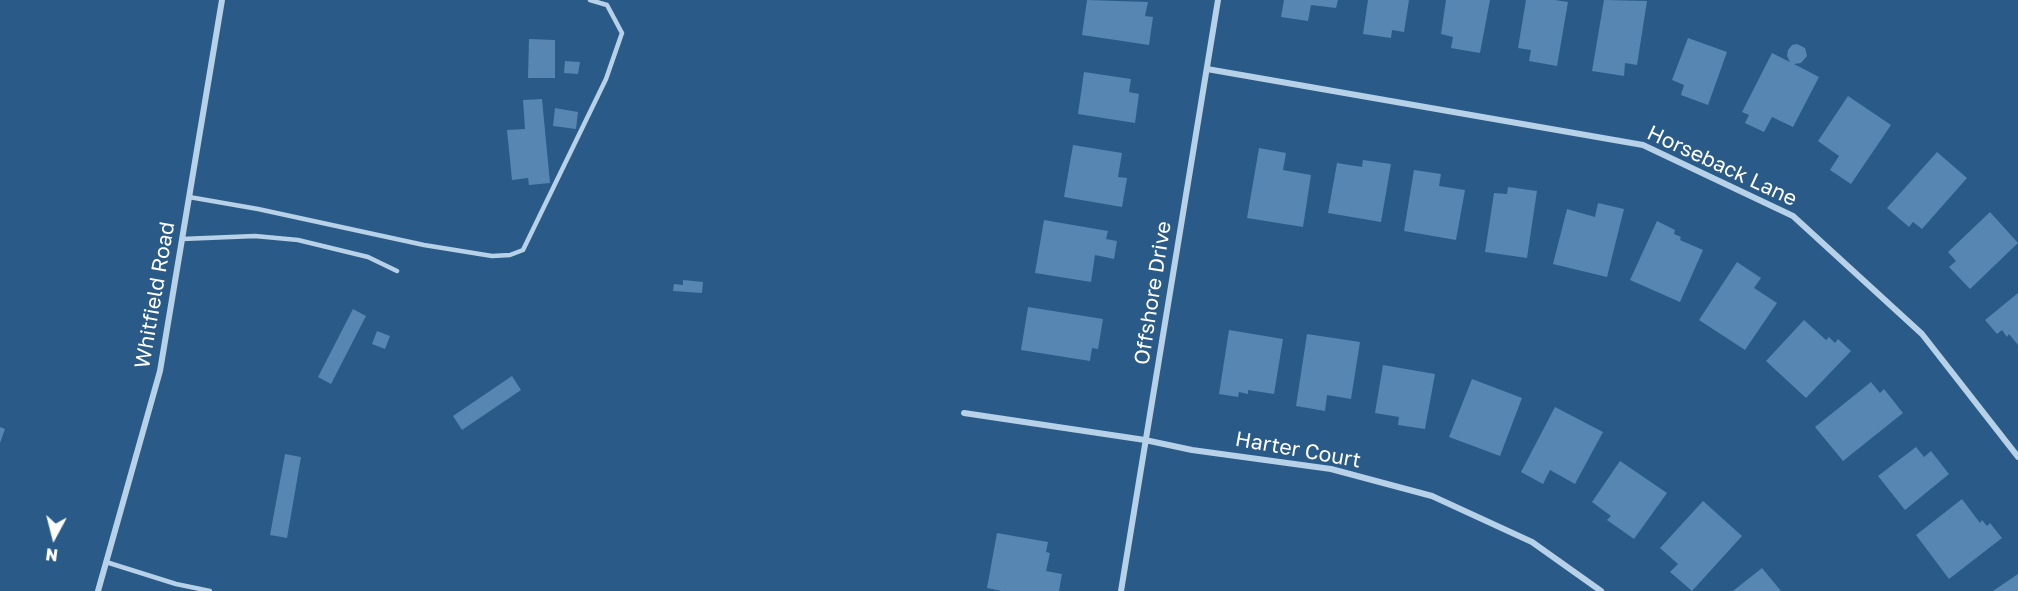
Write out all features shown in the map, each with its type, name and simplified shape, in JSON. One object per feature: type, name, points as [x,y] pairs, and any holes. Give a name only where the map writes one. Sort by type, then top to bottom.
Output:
[{"type":"street","name":"Whitfield Road","points":[[98,591],[160,371],[222,0]]},
{"type":"street","name":"Offshore Drive","points":[[1122,591],[1218,0]]},
{"type":"street","name":"Horseback Lane","points":[[1207,69],[1643,145],[1772,205],[1793,216],[1922,334],[2018,457]]},
{"type":"street","name":"Harter Court","points":[[964,413],[1331,470],[1432,496],[1532,542],[1601,591]]},
{"type":"lane","points":[[189,197],[258,209],[424,245],[492,256],[510,255],[523,250],[606,79],[622,33],[607,5],[590,0]]},
{"type":"lane","points":[[182,239],[255,236],[298,240],[368,257],[396,271]]},
{"type":"lane","points":[[106,562],[176,584],[210,591]]},
{"type":"building","points":[[1087,0],[1148,2],[1145,16],[1153,17],[1149,45],[1082,35]]},
{"type":"building","points":[[1284,0],[1338,0],[1336,8],[1311,5],[1308,21],[1281,17]]},
{"type":"building","points":[[1368,0],[1409,0],[1404,32],[1392,30],[1391,38],[1363,34]]},
{"type":"building","points":[[1446,0],[1490,0],[1480,53],[1451,48],[1453,37],[1441,34]]},
{"type":"building","points":[[1526,0],[1568,2],[1557,66],[1529,61],[1531,50],[1518,48]]},
{"type":"building","points":[[1604,0],[1647,1],[1637,65],[1625,63],[1624,76],[1592,71]]},
{"type":"building","points":[[1688,38],[1727,52],[1708,105],[1681,95],[1684,85],[1672,80]]},
{"type":"building","points":[[529,39],[555,40],[555,78],[528,78]]},
{"type":"building","points":[[1797,44],[1805,48],[1807,56],[1801,63],[1794,64],[1819,77],[1793,127],[1772,117],[1764,132],[1745,123],[1749,115],[1742,112],[1772,53],[1790,62],[1787,56],[1788,50],[1792,45]]},
{"type":"building","points":[[565,61],[580,62],[578,74],[564,73]]},
{"type":"building","points":[[1084,72],[1131,79],[1129,92],[1139,94],[1135,123],[1078,114]]},
{"type":"building","points":[[1848,96],[1891,125],[1851,184],[1830,170],[1839,156],[1818,141]]},
{"type":"building","points":[[542,99],[550,183],[529,185],[528,178],[512,180],[507,130],[525,129],[523,100]]},
{"type":"building","points":[[555,108],[578,112],[576,129],[553,126]]},
{"type":"building","points":[[1073,145],[1122,153],[1118,177],[1127,178],[1122,207],[1064,197]]},
{"type":"building","points":[[1259,148],[1286,153],[1283,170],[1311,175],[1303,227],[1247,218]]},
{"type":"building","points":[[1937,152],[1967,178],[1922,229],[1913,222],[1909,227],[1887,208]]},
{"type":"building","points":[[1363,160],[1391,164],[1381,222],[1328,213],[1337,163],[1362,167]]},
{"type":"building","points":[[1414,170],[1441,174],[1439,186],[1465,190],[1456,240],[1404,231]]},
{"type":"building","points":[[1508,187],[1537,191],[1527,258],[1485,252],[1494,193],[1507,194]]},
{"type":"building","points":[[1598,203],[1624,209],[1607,277],[1553,264],[1567,209],[1595,217]]},
{"type":"building","points":[[1990,212],[2018,243],[1970,289],[1949,267],[1956,261],[1948,252]]},
{"type":"building","points":[[1044,220],[1108,231],[1106,239],[1117,241],[1114,259],[1095,255],[1091,282],[1035,273]]},
{"type":"building","points":[[1657,221],[1675,230],[1674,234],[1681,237],[1680,240],[1703,250],[1680,302],[1630,280]]},
{"type":"building","points":[[1737,262],[1761,278],[1754,288],[1777,303],[1745,350],[1699,320]]},
{"type":"building","points":[[683,280],[703,282],[702,293],[673,291],[674,284],[683,285]]},
{"type":"building","points":[[2018,293],[2018,345],[2009,334],[2007,337],[2002,330],[1997,334],[1985,320]]},
{"type":"building","points":[[1028,307],[1103,319],[1098,349],[1092,348],[1090,361],[1021,350]]},
{"type":"building","points":[[353,309],[366,316],[331,384],[318,377]]},
{"type":"building","points":[[1804,320],[1826,340],[1829,337],[1835,343],[1838,339],[1851,351],[1806,398],[1766,361]]},
{"type":"building","points":[[1229,330],[1283,339],[1274,394],[1248,390],[1248,394],[1239,392],[1238,397],[1219,394]]},
{"type":"building","points":[[377,331],[390,336],[385,349],[372,344]]},
{"type":"building","points":[[1307,334],[1360,342],[1351,399],[1327,395],[1325,411],[1296,406]]},
{"type":"building","points":[[1383,365],[1435,374],[1425,429],[1398,425],[1399,417],[1375,413]]},
{"type":"building","points":[[512,376],[521,390],[462,430],[453,416]]},
{"type":"building","points":[[1472,379],[1522,398],[1500,456],[1449,437]]},
{"type":"building","points":[[1871,382],[1880,393],[1884,389],[1903,413],[1843,461],[1815,427]]},
{"type":"building","points":[[1555,407],[1603,432],[1575,484],[1550,470],[1543,484],[1521,472]]},
{"type":"building","points":[[0,427],[5,429],[0,443]]},
{"type":"building","points":[[1916,447],[1924,457],[1931,451],[1949,474],[1905,510],[1878,476]]},
{"type":"building","points":[[285,454],[301,457],[287,538],[270,535]]},
{"type":"building","points":[[1620,461],[1667,493],[1634,539],[1607,520],[1611,516],[1592,502]]},
{"type":"building","points":[[1962,499],[1980,523],[1982,520],[1987,526],[1990,523],[2002,538],[1949,579],[1916,535]]},
{"type":"building","points":[[1703,501],[1742,536],[1692,591],[1670,572],[1678,564],[1660,548]]},
{"type":"building","points":[[997,533],[1048,542],[1046,552],[1050,553],[1046,571],[1062,574],[1059,591],[1002,591],[987,588]]},
{"type":"building","points":[[1762,568],[1781,591],[1733,591]]},
{"type":"building","points":[[2018,574],[2018,591],[1993,591]]}]
